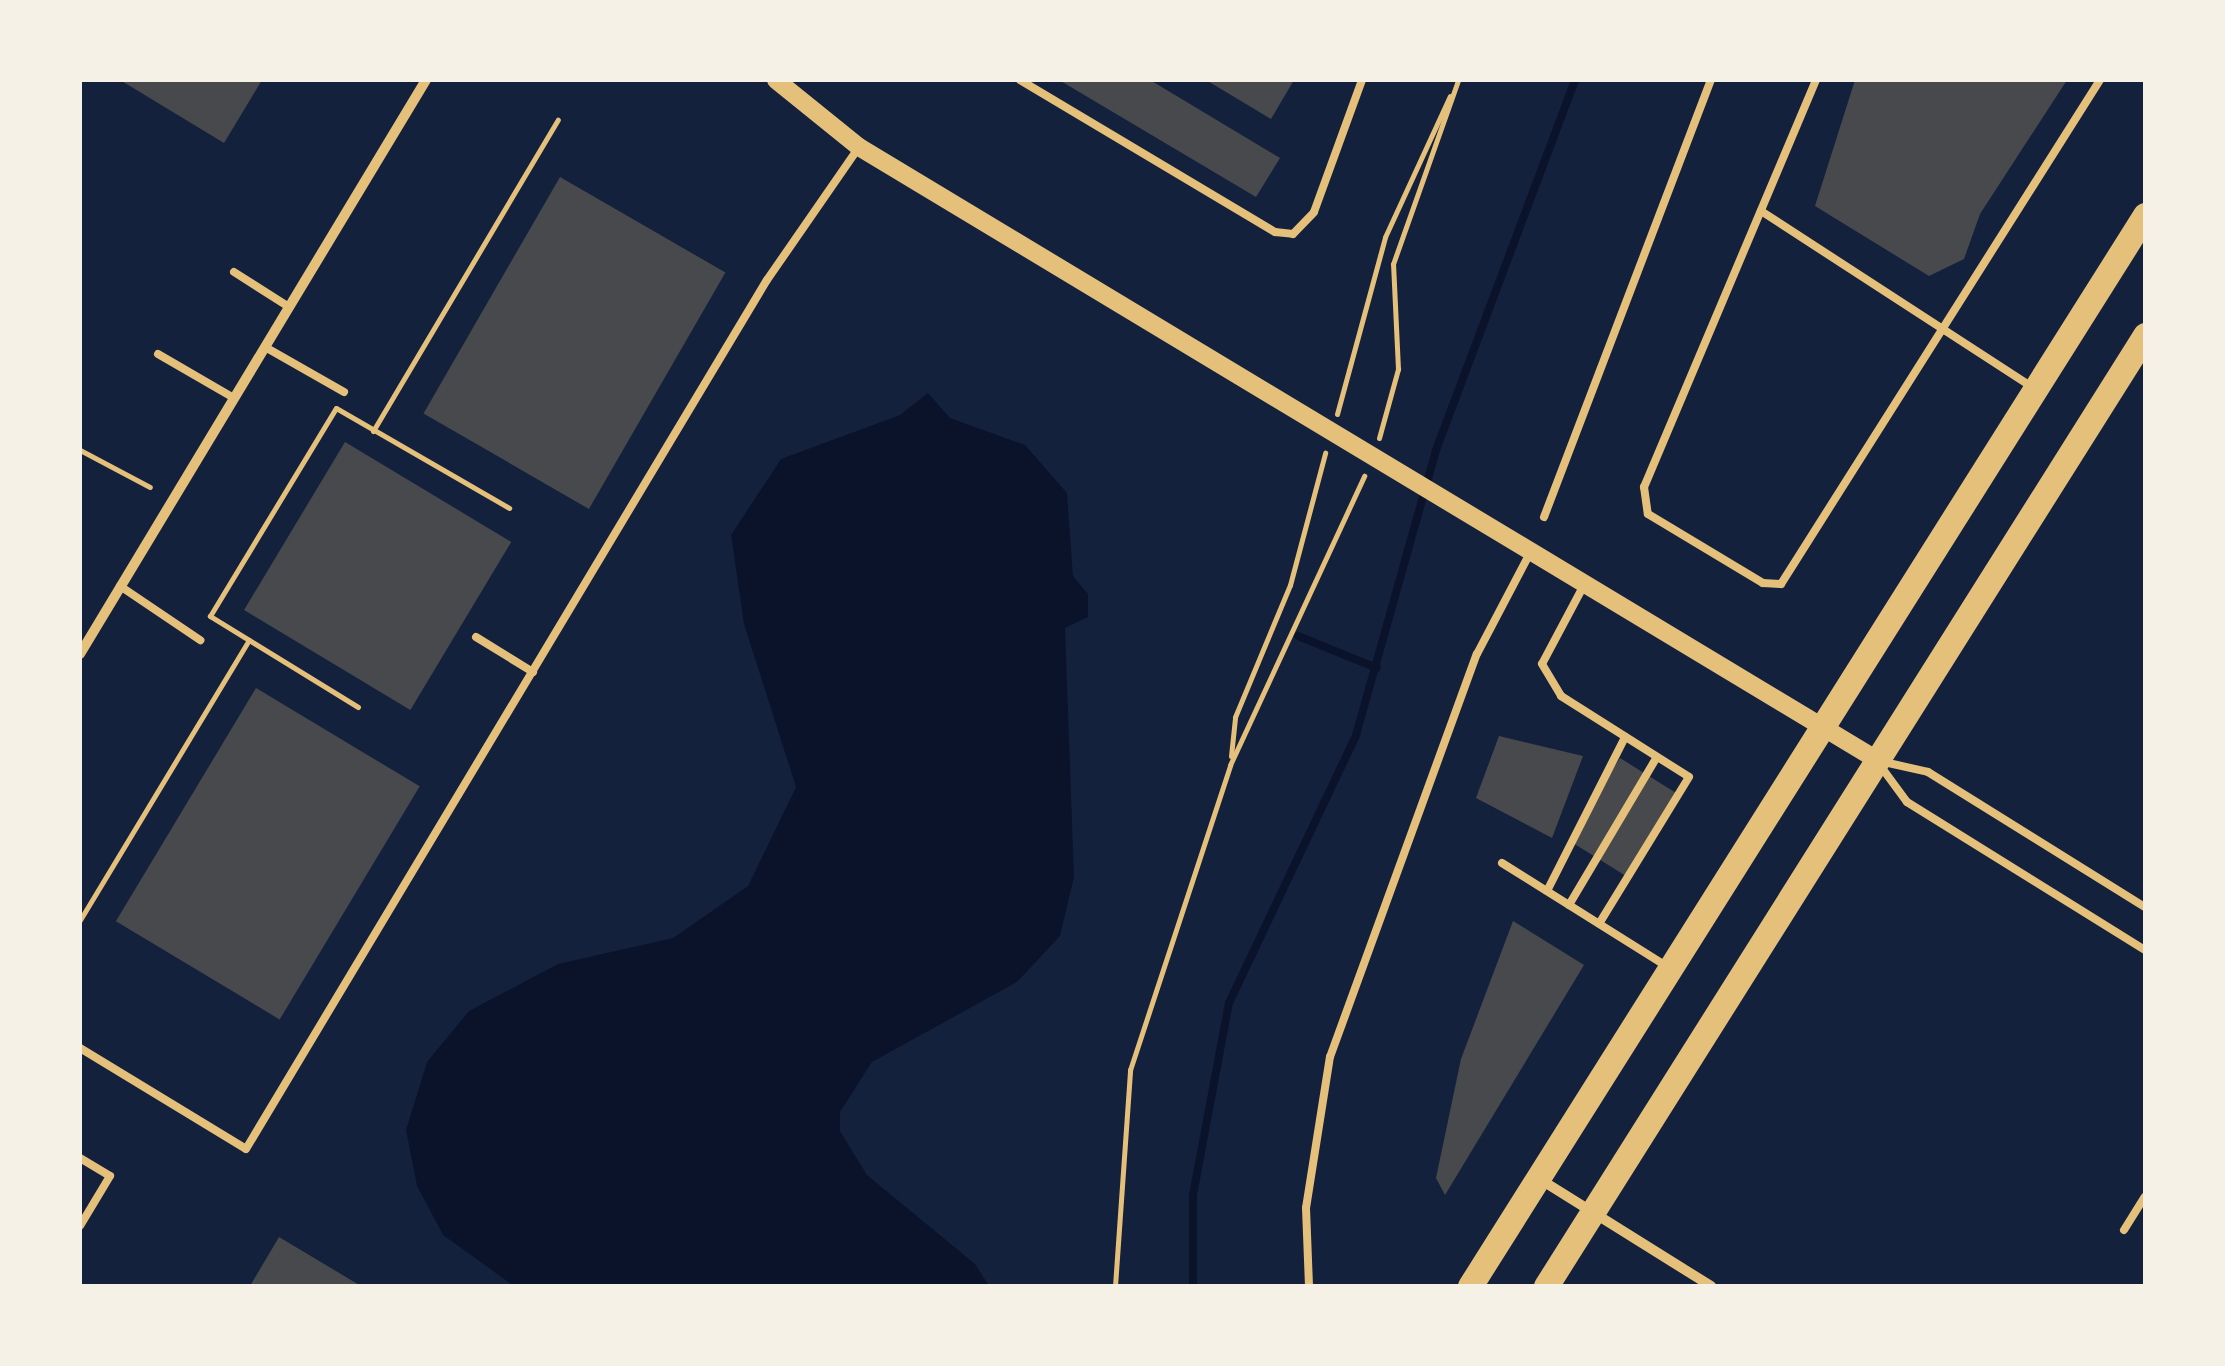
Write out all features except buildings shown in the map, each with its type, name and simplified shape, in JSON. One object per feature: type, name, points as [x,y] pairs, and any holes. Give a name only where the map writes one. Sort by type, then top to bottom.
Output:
[{"type":"main road","points":[[1470,1286],[2145,215]]},
{"type":"main road","points":[[1546,1286],[2145,335]]},
{"type":"street","points":[[80,654],[426,80]]},
{"type":"street","points":[[776,80],[859,147],[1332,429],[1368,446],[1505,531],[1531,552],[1877,760]]},
{"type":"street","points":[[1538,1178],[1710,1286]]},
{"type":"lane","points":[[1020,80],[1275,232],[1294,234],[1314,212],[1362,80]]},
{"type":"lane","points":[[1544,517],[1711,80]]},
{"type":"lane","points":[[1816,80],[1644,487],[1648,514],[1763,583],[1780,584],[2100,80]]},
{"type":"lane","points":[[80,1048],[246,1149],[767,280],[859,147]]},
{"type":"lane","points":[[1760,211],[2035,389]]},
{"type":"lane","points":[[234,272],[289,307]]},
{"type":"lane","points":[[265,346],[344,392]]},
{"type":"lane","points":[[158,354],[234,398]]},
{"type":"lane","points":[[1310,1286],[1306,1208],[1330,1057],[1477,654],[1531,552]]},
{"type":"lane","points":[[1584,584],[1542,664],[1561,696],[1689,776],[1599,924]]},
{"type":"lane","points":[[120,586],[200,640]]},
{"type":"lane","points":[[476,637],[533,672]]},
{"type":"lane","points":[[1547,891],[1625,737]]},
{"type":"lane","points":[[1569,905],[1657,757]]},
{"type":"lane","points":[[1877,760],[1928,772],[2145,907]]},
{"type":"lane","points":[[1877,760],[1906,802],[2145,950]]},
{"type":"lane","points":[[1502,863],[1670,969]]},
{"type":"lane","points":[[80,1158],[110,1176],[80,1226]]},
{"type":"lane","points":[[2124,1230],[2145,1196]]},
{"type":"path","points":[[1368,446],[1398,369],[1392,264],[1458,80]]},
{"type":"path","points":[[1230,764],[1235,717],[1290,585],[1385,237],[1435,114],[1455,90]]},
{"type":"path","points":[[372,432],[558,120]]},
{"type":"path","points":[[358,707],[210,616],[336,408],[509,508]]},
{"type":"path","points":[[80,450],[150,487]]},
{"type":"path","points":[[1115,1286],[1130,1070],[1230,764],[1368,464]]},
{"type":"path","points":[[80,920],[249,640]]},
{"type":"water","points":[[928,393],[950,418],[1025,445],[1067,493],[1073,576],[1088,594],[1088,617],[1065,628],[1074,877],[1060,936],[1017,982],[872,1062],[840,1112],[840,1131],[867,1175],[975,1264],[989,1286],[514,1286],[443,1235],[417,1186],[406,1130],[427,1062],[469,1011],[558,964],[673,938],[748,886],[796,787],[744,624],[731,535],[781,459],[900,415]]},
{"type":"waterway","points":[[1193,1286],[1193,1195],[1229,1003],[1356,735],[1436,450],[1575,80]]},
{"type":"waterway","points":[[1298,636],[1377,668]]}]
